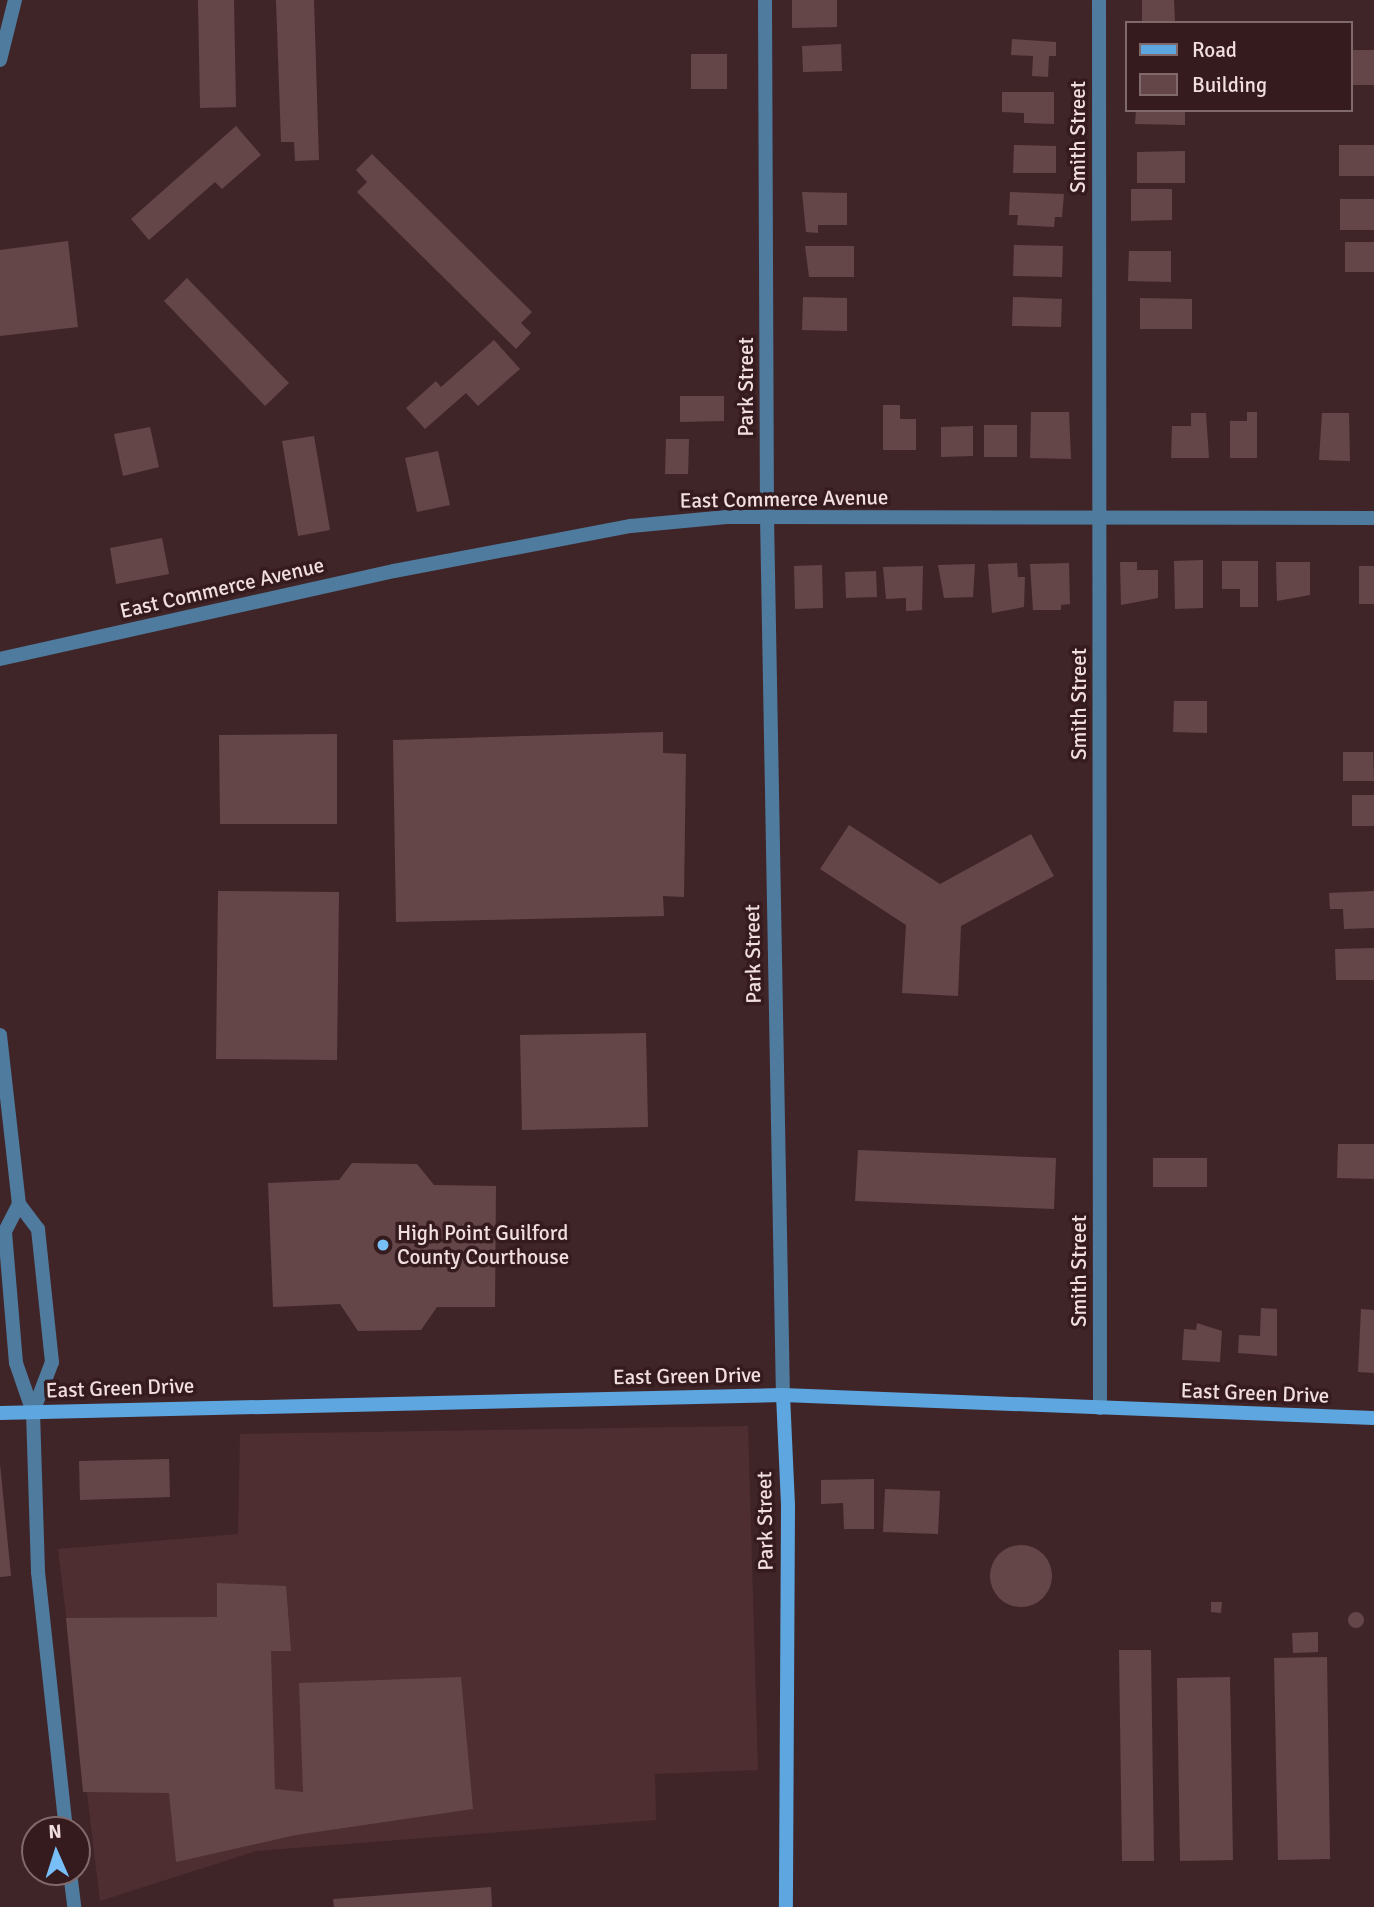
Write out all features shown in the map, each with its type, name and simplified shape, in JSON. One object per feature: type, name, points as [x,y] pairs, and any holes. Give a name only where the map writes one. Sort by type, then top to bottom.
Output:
[{"type":"main road","name":"East Green Drive","points":[[0,1413],[783,1395],[1374,1418]]},
{"type":"main road","name":"Park Street","points":[[783,1395],[788,1506],[786,1907]]},
{"type":"street","points":[[0,60],[15,0]]},
{"type":"street","name":"Park Street","points":[[765,0],[767,517],[783,1395]]},
{"type":"street","name":"Smith Street","points":[[1099,0],[1100,1408]]},
{"type":"street","name":"East Commerce Avenue","points":[[0,659],[394,571],[631,526],[767,517],[1374,517]]},
{"type":"street","points":[[0,1035],[19,1204],[38,1229],[52,1362],[33,1412]]},
{"type":"street","points":[[19,1204],[5,1232],[16,1363],[33,1412],[38,1573],[64,1816]]},
{"type":"street","points":[[72,1886],[74,1907]]},
{"type":"shaded area","points":[[748,1426],[758,1770],[655,1774],[656,1820],[256,1851],[100,1901],[58,1549],[238,1534],[240,1434]]},
{"type":"building","points":[[198,0],[234,0],[236,107],[200,108]]},
{"type":"building","points":[[276,0],[314,0],[319,160],[295,161],[294,142],[281,142]]},
{"type":"building","points":[[792,0],[837,0],[837,27],[792,28]]},
{"type":"building","points":[[1142,0],[1174,0],[1175,21],[1142,21]]},
{"type":"building","points":[[1012,39],[1056,42],[1056,56],[1049,56],[1048,77],[1032,76],[1033,56],[1011,55]]},
{"type":"building","points":[[841,44],[842,71],[803,72],[802,46]]},
{"type":"building","points":[[1353,50],[1374,50],[1374,85],[1353,85]]},
{"type":"building","points":[[691,54],[727,54],[727,89],[691,89]]},
{"type":"building","points":[[1002,92],[1054,92],[1054,124],[1024,123],[1024,113],[1002,112]]},
{"type":"building","points":[[1136,112],[1185,112],[1185,125],[1135,124]]},
{"type":"building","points":[[236,126],[261,155],[222,189],[215,182],[149,240],[131,219]]},
{"type":"building","points":[[1014,145],[1056,146],[1056,173],[1013,173]]},
{"type":"building","points":[[1339,145],[1374,145],[1374,176],[1339,176]]},
{"type":"building","points":[[1185,151],[1185,183],[1137,183],[1137,152]]},
{"type":"building","points":[[372,154],[532,312],[521,323],[531,333],[516,349],[357,192],[367,182],[356,170]]},
{"type":"building","points":[[1131,189],[1172,189],[1172,220],[1131,221]]},
{"type":"building","points":[[802,192],[847,193],[847,225],[818,225],[818,233],[806,232]]},
{"type":"building","points":[[1010,192],[1064,194],[1062,217],[1055,217],[1054,227],[1017,225],[1018,215],[1009,215]]},
{"type":"building","points":[[1340,199],[1374,199],[1374,230],[1340,230]]},
{"type":"building","points":[[68,241],[78,327],[0,336],[0,250]]},
{"type":"building","points":[[1345,242],[1374,242],[1374,272],[1345,272]]},
{"type":"building","points":[[1014,245],[1063,246],[1062,277],[1013,276]]},
{"type":"building","points":[[805,246],[854,246],[854,277],[809,277]]},
{"type":"building","points":[[1129,251],[1171,251],[1171,282],[1128,281]]},
{"type":"building","points":[[187,278],[289,383],[265,406],[164,301]]},
{"type":"building","points":[[803,297],[847,298],[847,331],[802,330]]},
{"type":"building","points":[[1013,297],[1062,299],[1061,327],[1012,326]]},
{"type":"building","points":[[1140,298],[1192,299],[1192,329],[1140,329]]},
{"type":"building","points":[[494,340],[520,369],[478,406],[466,393],[425,429],[406,408],[436,381],[441,387]]},
{"type":"building","points":[[680,396],[724,396],[724,421],[680,422]]},
{"type":"building","points":[[883,405],[900,405],[900,419],[916,419],[916,450],[883,450]]},
{"type":"building","points":[[1031,412],[1069,412],[1071,459],[1030,458]]},
{"type":"building","points":[[1247,412],[1257,412],[1257,458],[1230,458],[1230,421],[1247,421]]},
{"type":"building","points":[[1191,413],[1206,413],[1209,458],[1171,458],[1172,426],[1191,426]]},
{"type":"building","points":[[1322,413],[1349,413],[1350,461],[1319,460]]},
{"type":"building","points":[[984,425],[1017,425],[1017,457],[984,457]]},
{"type":"building","points":[[973,426],[973,456],[941,457],[941,427]]},
{"type":"building","points":[[150,427],[159,467],[123,476],[114,434]]},
{"type":"building","points":[[314,436],[330,530],[298,536],[282,441]]},
{"type":"building","points":[[666,439],[689,439],[688,474],[665,474]]},
{"type":"building","points":[[438,451],[450,505],[417,512],[405,458]]},
{"type":"building","points":[[162,538],[169,574],[116,584],[110,548]]},
{"type":"building","points":[[1203,560],[1203,608],[1175,609],[1174,561]]},
{"type":"building","points":[[1222,561],[1258,561],[1258,607],[1240,607],[1240,589],[1222,589]]},
{"type":"building","points":[[1120,562],[1137,562],[1137,570],[1158,570],[1158,598],[1121,605]]},
{"type":"building","points":[[1276,562],[1310,562],[1310,595],[1277,601]]},
{"type":"building","points":[[1017,563],[1018,577],[1025,577],[1024,607],[992,613],[988,564]]},
{"type":"building","points":[[1069,563],[1070,604],[1061,605],[1061,610],[1033,610],[1030,564]]},
{"type":"building","points":[[975,564],[973,597],[944,598],[938,565]]},
{"type":"building","points":[[822,565],[823,608],[795,609],[794,566]]},
{"type":"building","points":[[923,566],[922,610],[906,611],[906,598],[886,599],[883,567]]},
{"type":"building","points":[[1359,566],[1374,566],[1374,604],[1359,604]]},
{"type":"building","points":[[876,571],[877,597],[846,598],[845,572]]},
{"type":"building","points":[[1174,701],[1207,701],[1207,733],[1173,732]]},
{"type":"building","points":[[663,732],[663,753],[686,754],[684,897],[663,896],[664,916],[396,922],[393,740]]},
{"type":"building","points":[[337,734],[337,824],[220,824],[219,735]]},
{"type":"building","points":[[1343,752],[1373,752],[1374,781],[1343,781]]},
{"type":"building","points":[[1352,795],[1374,795],[1374,826],[1352,826]]},
{"type":"building","points":[[849,825],[940,884],[1031,834],[1054,876],[961,926],[958,996],[902,993],[906,925],[820,869]]},
{"type":"building","points":[[218,891],[339,892],[337,1060],[216,1059]]},
{"type":"building","points":[[1374,891],[1374,928],[1344,929],[1343,909],[1330,909],[1329,893]]},
{"type":"building","points":[[1374,948],[1374,980],[1336,980],[1335,949]]},
{"type":"building","points":[[646,1033],[648,1127],[522,1130],[520,1035]]},
{"type":"building","points":[[1338,1144],[1374,1144],[1374,1179],[1337,1178]]},
{"type":"building","points":[[858,1150],[1056,1158],[1054,1209],[855,1201]]},
{"type":"building","points":[[1153,1158],[1207,1158],[1207,1187],[1153,1187]]},
{"type":"building","name":"High Point Guilford County Courthouse","points":[[352,1163],[417,1164],[434,1185],[496,1186],[495,1307],[437,1307],[421,1330],[358,1331],[340,1304],[273,1307],[268,1183],[339,1180]]},
{"type":"building","points":[[1261,1308],[1277,1309],[1277,1356],[1238,1353],[1239,1335],[1260,1336]]},
{"type":"building","points":[[1361,1309],[1374,1310],[1374,1373],[1358,1372]]},
{"type":"building","points":[[1197,1323],[1222,1331],[1220,1362],[1182,1360],[1184,1329],[1196,1330]]},
{"type":"building","points":[[169,1459],[170,1497],[80,1500],[79,1461]]},
{"type":"building","points":[[0,1464],[11,1576],[0,1577]]},
{"type":"building","points":[[874,1479],[874,1529],[844,1529],[843,1503],[821,1504],[821,1480]]},
{"type":"building","points":[[885,1489],[940,1491],[938,1534],[883,1532]]},
{"type":"building","points":[[1021,1545],[1043,1554],[1052,1576],[1043,1598],[1021,1607],[999,1598],[990,1576],[999,1554]]},
{"type":"building","points":[[217,1583],[286,1586],[291,1651],[271,1651],[275,1789],[303,1792],[299,1683],[461,1677],[473,1809],[296,1835],[176,1862],[169,1793],[83,1792],[66,1618],[217,1617]]},
{"type":"building","points":[[1211,1602],[1222,1602],[1221,1613],[1211,1612]]},
{"type":"building","points":[[1353,1612],[1359,1612],[1364,1620],[1362,1626],[1353,1628],[1348,1623],[1348,1617]]},
{"type":"building","points":[[1318,1632],[1318,1652],[1293,1653],[1292,1633]]},
{"type":"building","points":[[1119,1650],[1151,1650],[1154,1861],[1122,1861]]},
{"type":"building","points":[[1327,1657],[1330,1859],[1278,1860],[1274,1658]]},
{"type":"building","points":[[1230,1677],[1233,1860],[1180,1861],[1177,1678]]},
{"type":"building","points":[[491,1887],[492,1907],[334,1907],[333,1899]]},
{"type":"place","name":"High Point Guilford County Courthouse","points":[[383,1245]]}]
